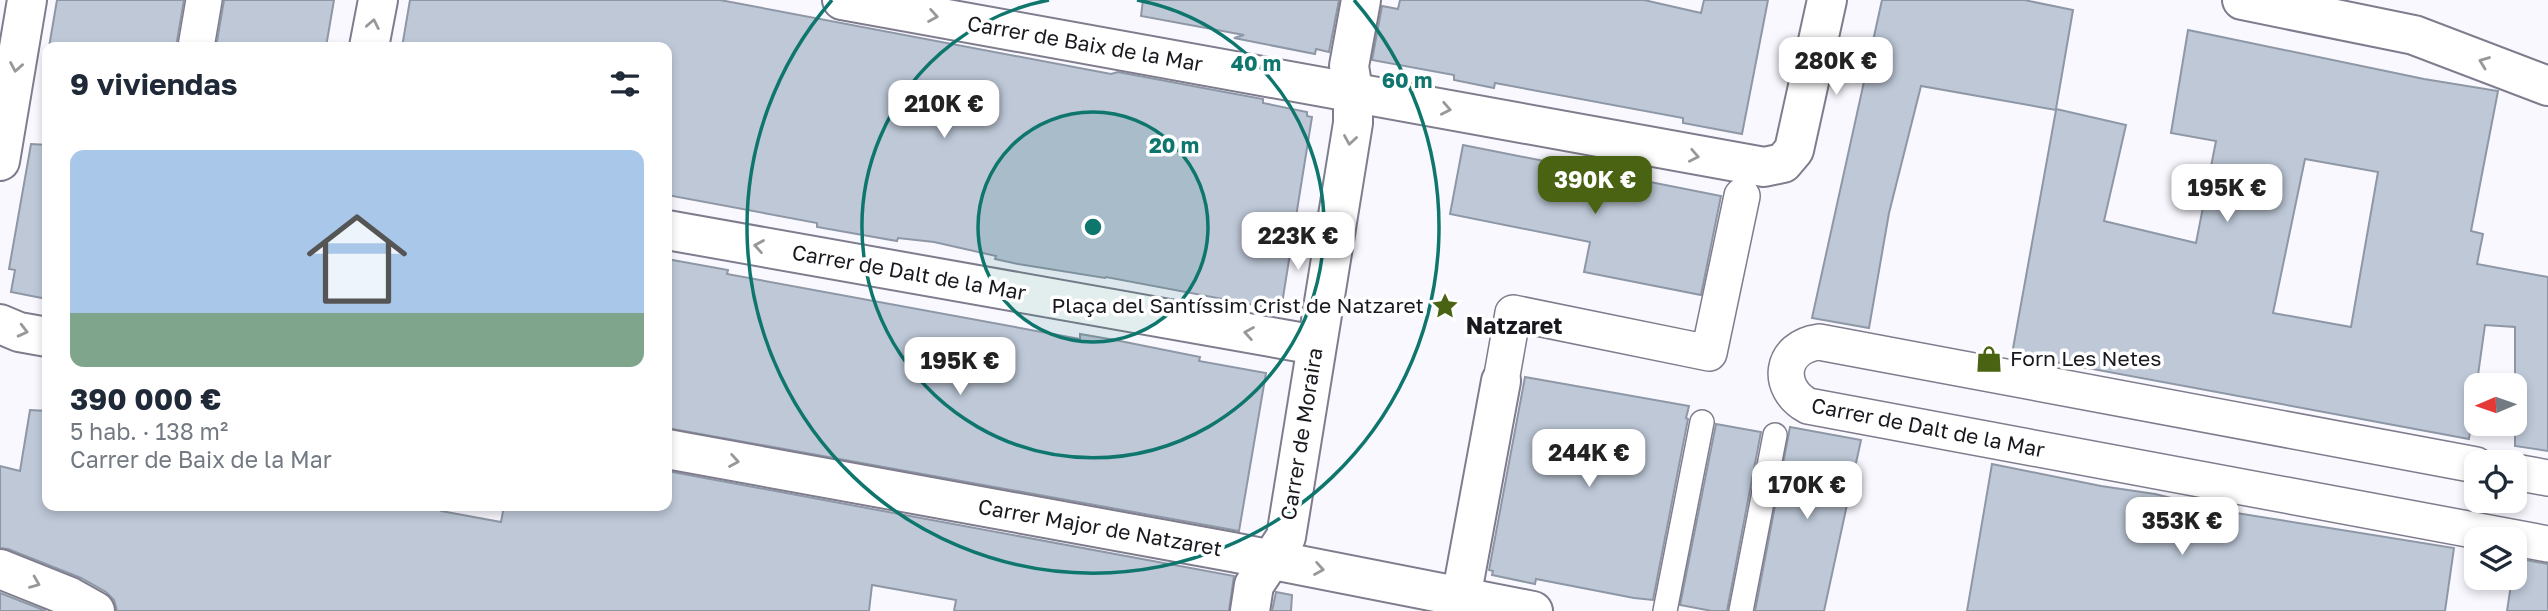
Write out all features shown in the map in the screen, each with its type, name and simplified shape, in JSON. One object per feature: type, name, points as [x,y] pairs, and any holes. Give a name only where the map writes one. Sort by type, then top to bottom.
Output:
[{"type":"street","points":[[0,161],[27,0]]},
{"type":"street","points":[[197,42],[204,0]]},
{"type":"street","points":[[370,42],[378,0]]},
{"type":"street","name":"Carrer de Baix de la Mar","points":[[842,0],[1764,167],[1783,163],[1794,150],[1827,0]]},
{"type":"street","name":"Carrer de Moraira","points":[[1250,611],[1254,585],[1286,537],[1353,123],[1353,92],[1349,66],[1361,0]]},
{"type":"street","points":[[2242,0],[2414,35],[2548,86]]},
{"type":"street","points":[[1461,598],[1513,313],[1709,353],[1742,196]]},
{"type":"street","name":"Carrer de Dalt de la Mar","points":[[672,231],[1316,345]]},
{"type":"street","points":[[0,324],[42,336]]},
{"type":"street","name":"Carrer de Dalt de la Mar","points":[[2464,463],[1819,342],[1808,343],[1799,348],[1787,364],[1789,389],[1796,400],[1808,406],[2548,544]]},
{"type":"street","name":"Carrer Major de Natzaret","points":[[672,450],[1533,611]]},
{"type":"street","points":[[2527,474],[2548,478]]},
{"type":"street","points":[[0,569],[83,604]]},
{"type":"lane","points":[[1665,611],[1702,422]]},
{"type":"lane","points":[[1741,611],[1774,435]]},
{"type":"building","points":[[57,0],[184,0],[177,42],[50,42]]},
{"type":"building","points":[[224,0],[334,0],[327,42],[217,42]]},
{"type":"building","points":[[410,0],[720,0],[1111,74],[1118,72],[1263,99],[1263,103],[1307,112],[1307,116],[1312,117],[1281,310],[1106,277],[1018,264],[995,259],[996,256],[934,242],[898,238],[897,241],[817,227],[817,223],[672,196],[672,42],[403,42]]},
{"type":"building","points":[[1143,0],[1339,0],[1329,52],[1316,49],[1315,54],[1234,38],[1244,35],[1141,16]]},
{"type":"building","points":[[1400,0],[1644,0],[1701,13],[1704,0],[1768,0],[1742,134],[1683,123],[1683,118],[1495,83],[1494,88],[1454,80],[1454,75],[1372,60],[1382,6],[1398,9]]},
{"type":"building","points":[[1882,0],[2024,0],[2073,10],[2056,109],[2126,125],[2104,221],[2196,243],[2216,141],[2171,133],[2188,30],[2424,79],[2498,91],[2471,231],[2483,234],[2477,264],[2548,277],[2548,451],[2515,446],[2515,436],[2527,436],[2527,373],[2515,373],[2515,327],[2485,325],[2478,373],[2464,373],[2464,436],[2469,436],[2469,439],[2012,354],[2056,110],[1921,86],[1889,213],[1869,328],[1812,318]],"holes":[[[2305,159],[2378,172],[2351,327],[2273,313]]]},
{"type":"building","points":[[31,144],[42,145],[42,298],[11,292],[15,270],[9,269]]},
{"type":"building","points":[[1463,145],[1721,196],[1701,295],[1584,272],[1590,242],[1450,214]]},
{"type":"building","points":[[672,260],[728,270],[727,274],[1080,339],[1080,334],[1115,340],[1200,357],[1199,361],[1266,373],[1239,531],[672,429]]},
{"type":"building","points":[[1525,377],[1689,406],[1653,600],[1536,579],[1535,584],[1492,575],[1493,571],[1489,570]]},
{"type":"building","points":[[30,410],[42,411],[42,511],[441,511],[501,522],[503,511],[672,511],[672,472],[1234,576],[1229,611],[954,611],[956,600],[872,585],[869,611],[117,611],[114,600],[106,592],[81,578],[0,548],[0,466],[20,471]]},
{"type":"building","points":[[1716,424],[1761,432],[1727,611],[1680,605]]},
{"type":"building","points":[[1790,427],[1861,440],[1824,611],[1755,611]]},
{"type":"building","points":[[1992,464],[2155,494],[2224,511],[2454,548],[2445,611],[1967,611]]},
{"type":"building","points":[[2527,560],[2548,564],[2548,611],[2507,611],[2510,590],[2527,590]]},
{"type":"building","points":[[1276,592],[1292,595],[1291,611],[1272,611]]},
{"type":"building","points":[[0,593],[46,611],[0,611]]},
{"type":"place","name":"Plaça del Santíssim Crist de Natzaret","points":[[1445,306]]},
{"type":"place","name":"Forn Les Netes","points":[[1989,359]]},
{"type":"district","name":"Natzaret","points":[[1514,326]]}]
